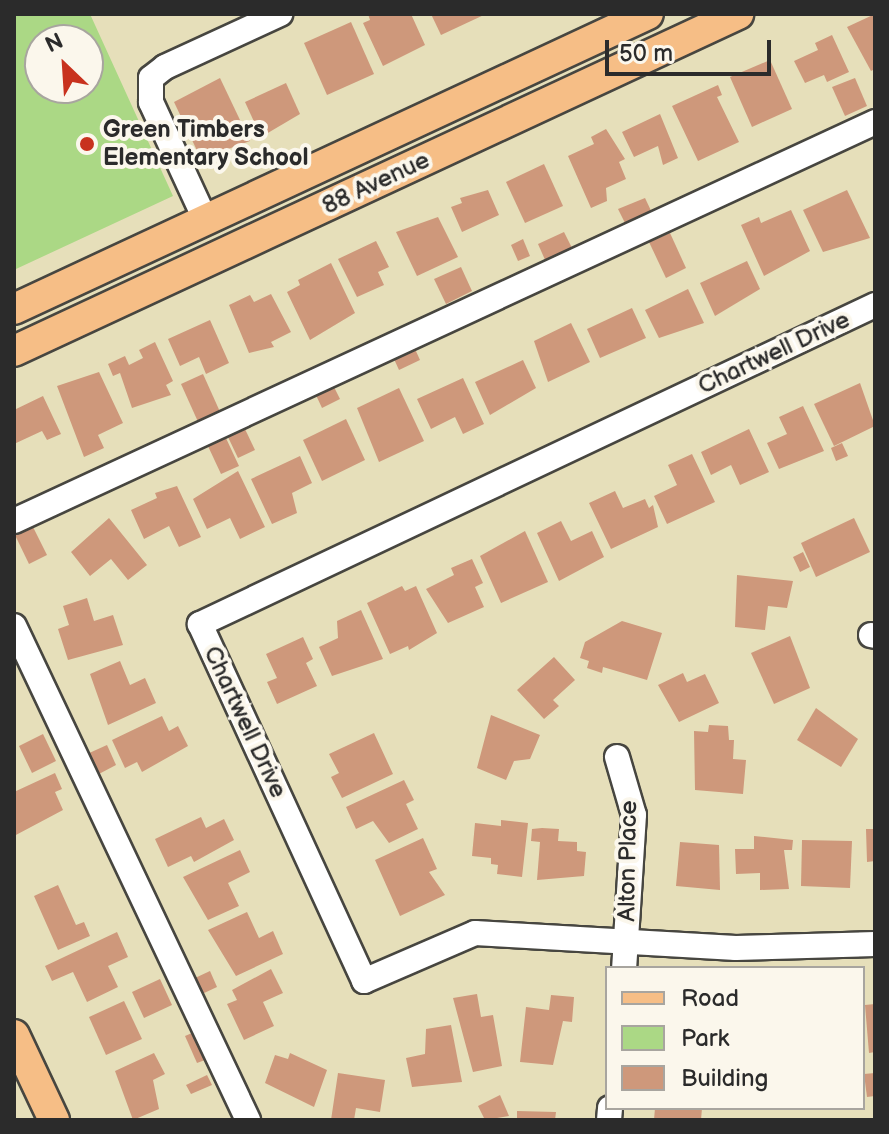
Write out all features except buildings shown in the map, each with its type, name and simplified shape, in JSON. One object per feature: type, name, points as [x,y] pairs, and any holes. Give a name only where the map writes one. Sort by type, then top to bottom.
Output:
[{"type":"main road","name":"88 Avenue","points":[[14,309],[648,14]]},
{"type":"main road","name":"88 Avenue","points":[[14,351],[738,14]]},
{"type":"main road","points":[[14,1035],[54,1120]]},
{"type":"street","points":[[205,219],[151,102],[151,78],[280,14]]},
{"type":"street","points":[[14,521],[875,122]]},
{"type":"street","name":"Chartwell Drive","points":[[875,305],[200,624],[364,981],[475,933],[776,949],[875,944]]},
{"type":"street","points":[[14,626],[248,1120]]},
{"type":"street","name":"Alton Place","points":[[617,757],[634,815],[624,966]]},
{"type":"green space","name":"Green Timbers Elementary School","points":[[14,14],[90,14],[95,24],[24,24],[24,104],[104,104],[104,45],[173,196],[16,269]]},
{"type":"place","name":"Green Timbers Elementary School","points":[[87,144]]}]
